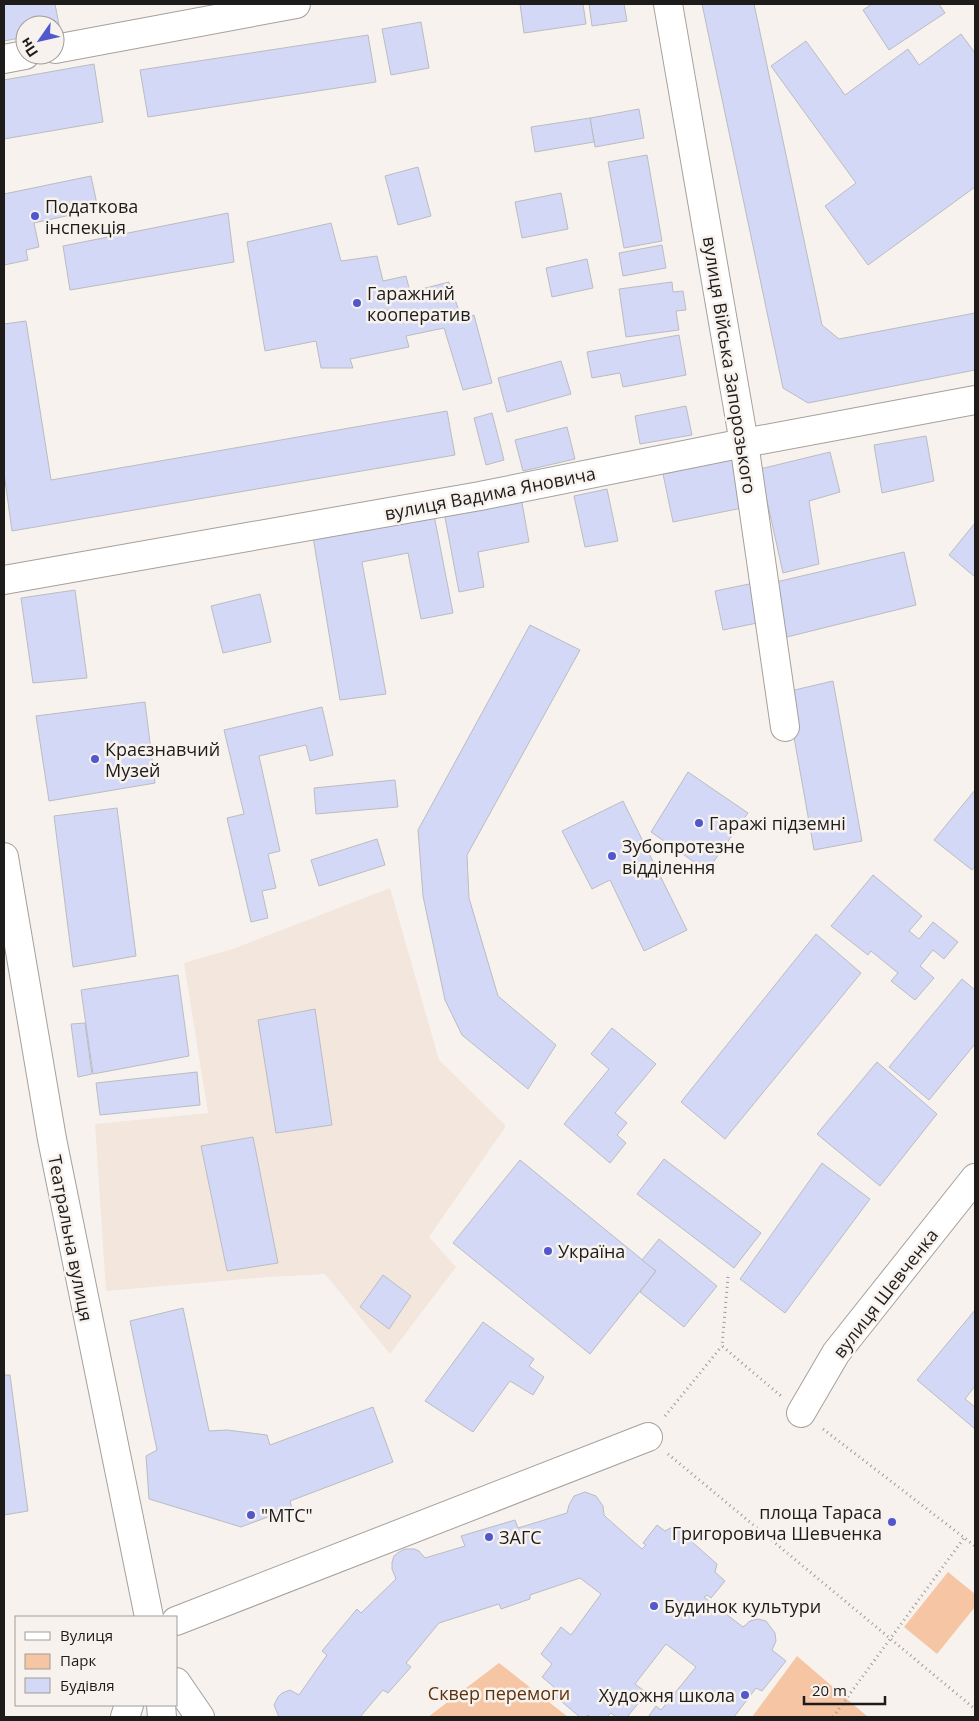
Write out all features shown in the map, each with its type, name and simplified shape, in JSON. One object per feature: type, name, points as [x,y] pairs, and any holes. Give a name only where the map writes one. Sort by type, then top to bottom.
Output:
[{"type":"street","points":[[65,47],[296,4]]},
{"type":"street","name":"вулиця Війська Запорозького","points":[[668,4],[744,442],[785,727]]},
{"type":"street","name":"вулиця Вадима Яновича","points":[[4,580],[480,496],[744,442],[975,400]]},
{"type":"street","name":"Театральна вулиця","points":[[4,857],[52,1139],[144,1611]]},
{"type":"street","name":"вулиця Шевченка","points":[[801,1412],[836,1353],[975,1178]]},
{"type":"street","points":[[178,1620],[648,1437]]},
{"type":"street","points":[[178,1685],[200,1717]]},
{"type":"path","points":[[722,1346],[648,1437],[975,1709]]},
{"type":"path","points":[[833,1717],[964,1538]]},
{"type":"shaded area","points":[[390,888],[439,1060],[506,1126],[429,1237],[456,1267],[390,1354],[325,1274],[106,1291],[95,1124],[208,1113],[184,963],[233,949]]},
{"type":"green space","points":[[948,1572],[975,1594],[975,1607],[937,1654],[904,1627]]},
{"type":"green space","points":[[797,1656],[868,1717],[752,1717]]},
{"type":"green space","name":"Сквер перемоги","points":[[499,1663],[568,1717],[428,1717]]},
{"type":"building","points":[[4,4],[55,4],[57,15],[15,15],[15,39],[4,41]]},
{"type":"building","points":[[520,4],[583,4],[586,24],[524,33]]},
{"type":"building","points":[[589,4],[624,4],[627,21],[592,26]]},
{"type":"building","points":[[702,4],[754,4],[822,325],[839,339],[975,313],[975,370],[808,403],[783,388]]},
{"type":"building","points":[[872,4],[939,4],[945,13],[889,50],[863,10]]},
{"type":"building","points":[[421,22],[429,68],[391,75],[382,29]]},
{"type":"building","points":[[961,34],[975,53],[975,187],[868,265],[825,206],[856,183],[771,66],[806,41],[845,95],[908,49],[919,65]]},
{"type":"building","points":[[368,35],[376,82],[148,117],[140,70]]},
{"type":"building","points":[[94,64],[103,122],[4,139],[4,80]]},
{"type":"building","points":[[639,109],[644,138],[595,147],[590,118]]},
{"type":"building","points":[[590,118],[594,142],[535,152],[531,127]]},
{"type":"building","points":[[647,155],[662,241],[624,248],[608,162]]},
{"type":"building","points":[[418,167],[431,216],[398,225],[385,176]]},
{"type":"building","name":"Податкова інспекція","points":[[91,176],[98,209],[34,223],[39,247],[26,250],[28,260],[4,265],[4,194]]},
{"type":"building","points":[[561,193],[568,229],[522,238],[515,202]]},
{"type":"building","points":[[228,213],[234,262],[70,290],[63,246]]},
{"type":"building","name":"Гаражний кооператив","points":[[331,223],[341,261],[377,256],[383,281],[406,276],[410,292],[449,282],[462,320],[474,315],[492,383],[463,390],[444,328],[406,336],[409,347],[350,359],[353,368],[321,368],[316,341],[265,351],[247,242]]},
{"type":"building","points":[[662,245],[666,268],[623,276],[619,253]]},
{"type":"building","points":[[587,259],[593,288],[552,297],[546,268]]},
{"type":"building","points":[[672,282],[673,292],[683,291],[686,310],[676,311],[679,330],[626,337],[619,289]]},
{"type":"building","points":[[26,321],[51,480],[447,411],[455,455],[12,531],[4,473],[4,324]]},
{"type":"building","points":[[679,335],[686,375],[623,387],[620,373],[592,378],[587,352]]},
{"type":"building","points":[[561,361],[571,394],[507,412],[498,378]]},
{"type":"building","points":[[686,406],[692,435],[640,444],[635,416]]},
{"type":"building","points":[[492,413],[504,460],[486,465],[474,418]]},
{"type":"building","points":[[567,427],[575,459],[523,471],[515,440]]},
{"type":"building","points":[[926,436],[934,481],[882,493],[874,445]]},
{"type":"building","points":[[830,452],[840,492],[809,501],[819,564],[783,573],[760,469]]},
{"type":"building","points":[[732,459],[742,508],[673,522],[663,474]]},
{"type":"building","points":[[607,489],[618,541],[585,547],[574,496]]},
{"type":"building","points":[[521,497],[529,542],[478,552],[484,587],[459,592],[444,512]]},
{"type":"building","points":[[434,515],[453,613],[421,619],[408,553],[362,562],[386,694],[340,700],[313,537]]},
{"type":"building","points":[[975,523],[975,577],[949,555]]},
{"type":"building","points":[[904,552],[916,605],[787,637],[776,582]]},
{"type":"building","points":[[754,583],[762,622],[723,630],[715,591]]},
{"type":"building","points":[[75,590],[87,678],[33,683],[21,598]]},
{"type":"building","points":[[260,594],[271,642],[223,653],[211,606]]},
{"type":"building","points":[[530,625],[580,650],[467,855],[469,898],[498,996],[556,1045],[528,1089],[462,1035],[445,1000],[423,896],[418,830]]},
{"type":"building","points":[[833,681],[862,841],[814,850],[786,692]]},
{"type":"building","points":[[145,702],[155,783],[49,801],[36,716]]},
{"type":"building","points":[[322,707],[333,755],[310,761],[306,745],[259,756],[280,851],[268,854],[276,888],[262,891],[268,918],[251,922],[227,818],[244,814],[224,730]]},
{"type":"building","name":"Гаражі підземні","points":[[688,772],[748,813],[707,871],[651,832]]},
{"type":"building","points":[[395,780],[398,807],[316,814],[314,788]]},
{"type":"building","points":[[975,790],[975,866],[972,870],[934,840]]},
{"type":"building","name":"Зубопротезне відділення","points":[[623,801],[687,930],[644,951],[610,880],[592,889],[562,831]]},
{"type":"building","points":[[117,808],[136,956],[73,967],[54,816]]},
{"type":"building","points":[[377,839],[385,865],[319,886],[311,860]]},
{"type":"building","points":[[873,875],[922,916],[909,931],[919,939],[933,922],[958,942],[944,959],[933,950],[920,966],[934,978],[915,1000],[891,981],[898,973],[871,951],[868,955],[831,926]]},
{"type":"building","points":[[816,934],[861,973],[725,1139],[681,1102]]},
{"type":"building","points":[[178,975],[189,1056],[93,1074],[81,990]]},
{"type":"building","points":[[962,979],[975,990],[975,1044],[929,1100],[889,1067]]},
{"type":"building","points":[[315,1009],[332,1125],[276,1133],[258,1020]]},
{"type":"building","points":[[85,1023],[92,1074],[78,1077],[71,1024]]},
{"type":"building","points":[[612,1028],[656,1064],[615,1113],[627,1123],[617,1135],[626,1143],[610,1163],[564,1124],[609,1069],[591,1054]]},
{"type":"building","points":[[877,1062],[937,1114],[880,1186],[817,1134]]},
{"type":"building","points":[[197,1072],[200,1105],[100,1115],[96,1083]]},
{"type":"building","points":[[253,1137],[278,1263],[227,1271],[201,1146]]},
{"type":"building","points":[[664,1159],[761,1233],[734,1268],[637,1194]]},
{"type":"building","name":"Україна","points":[[520,1160],[656,1271],[590,1354],[453,1243]]},
{"type":"building","points":[[822,1163],[870,1199],[785,1313],[740,1279]]},
{"type":"building","points":[[659,1239],[717,1286],[684,1327],[640,1292],[656,1271],[642,1260]]},
{"type":"building","points":[[383,1275],[411,1296],[389,1329],[360,1307]]},
{"type":"building","points":[[183,1308],[209,1431],[227,1430],[267,1435],[270,1445],[373,1407],[393,1462],[290,1501],[292,1508],[241,1527],[149,1499],[146,1456],[157,1450],[130,1321]]},
{"type":"building","points":[[975,1310],[975,1386],[965,1399],[975,1407],[975,1429],[917,1380]]},
{"type":"building","points":[[483,1322],[534,1359],[529,1366],[544,1377],[533,1395],[510,1381],[473,1432],[425,1401]]},
{"type":"building","points":[[4,1375],[10,1375],[28,1511],[4,1515]]},
{"type":"building","name":"Будинок культури","points":[[585,1492],[596,1496],[603,1506],[604,1515],[642,1549],[646,1545],[643,1543],[657,1525],[665,1531],[674,1526],[717,1564],[715,1572],[725,1581],[711,1598],[707,1595],[704,1597],[743,1627],[750,1621],[758,1619],[766,1621],[775,1633],[776,1641],[772,1650],[786,1661],[762,1691],[756,1688],[734,1717],[648,1717],[656,1706],[661,1710],[696,1667],[666,1644],[635,1684],[647,1693],[627,1717],[616,1717],[611,1713],[607,1717],[591,1717],[588,1715],[580,1717],[550,1692],[554,1687],[542,1677],[552,1664],[541,1654],[561,1627],[571,1635],[601,1594],[580,1578],[530,1595],[530,1599],[501,1609],[499,1604],[439,1623],[406,1663],[411,1667],[388,1693],[383,1690],[360,1717],[279,1717],[274,1705],[278,1697],[290,1690],[299,1695],[327,1655],[322,1651],[357,1609],[361,1613],[396,1579],[392,1569],[392,1562],[394,1556],[399,1552],[405,1549],[414,1549],[419,1551],[425,1558],[465,1546],[461,1536],[515,1520],[518,1528],[567,1513],[574,1496]]},
{"type":"place","name":"Податкова інспекція","points":[[35,216]]},
{"type":"place","name":"Гаражний кооператив","points":[[357,303]]},
{"type":"place","name":"Краєзнавчий Музей","points":[[95,759]]},
{"type":"place","name":"Гаражі підземні","points":[[699,823]]},
{"type":"place","name":"Зубопротезне відділення","points":[[612,856]]},
{"type":"place","name":"Україна","points":[[548,1251]]},
{"type":"place","name":"\"МТС\"","points":[[251,1515]]},
{"type":"place","name":"площа Тараса Григоровича Шевченка","points":[[892,1522]]},
{"type":"place","name":"ЗАГС","points":[[489,1537]]},
{"type":"place","name":"Будинок культури","points":[[654,1606]]},
{"type":"place","name":"Художня школа","points":[[745,1695]]}]
